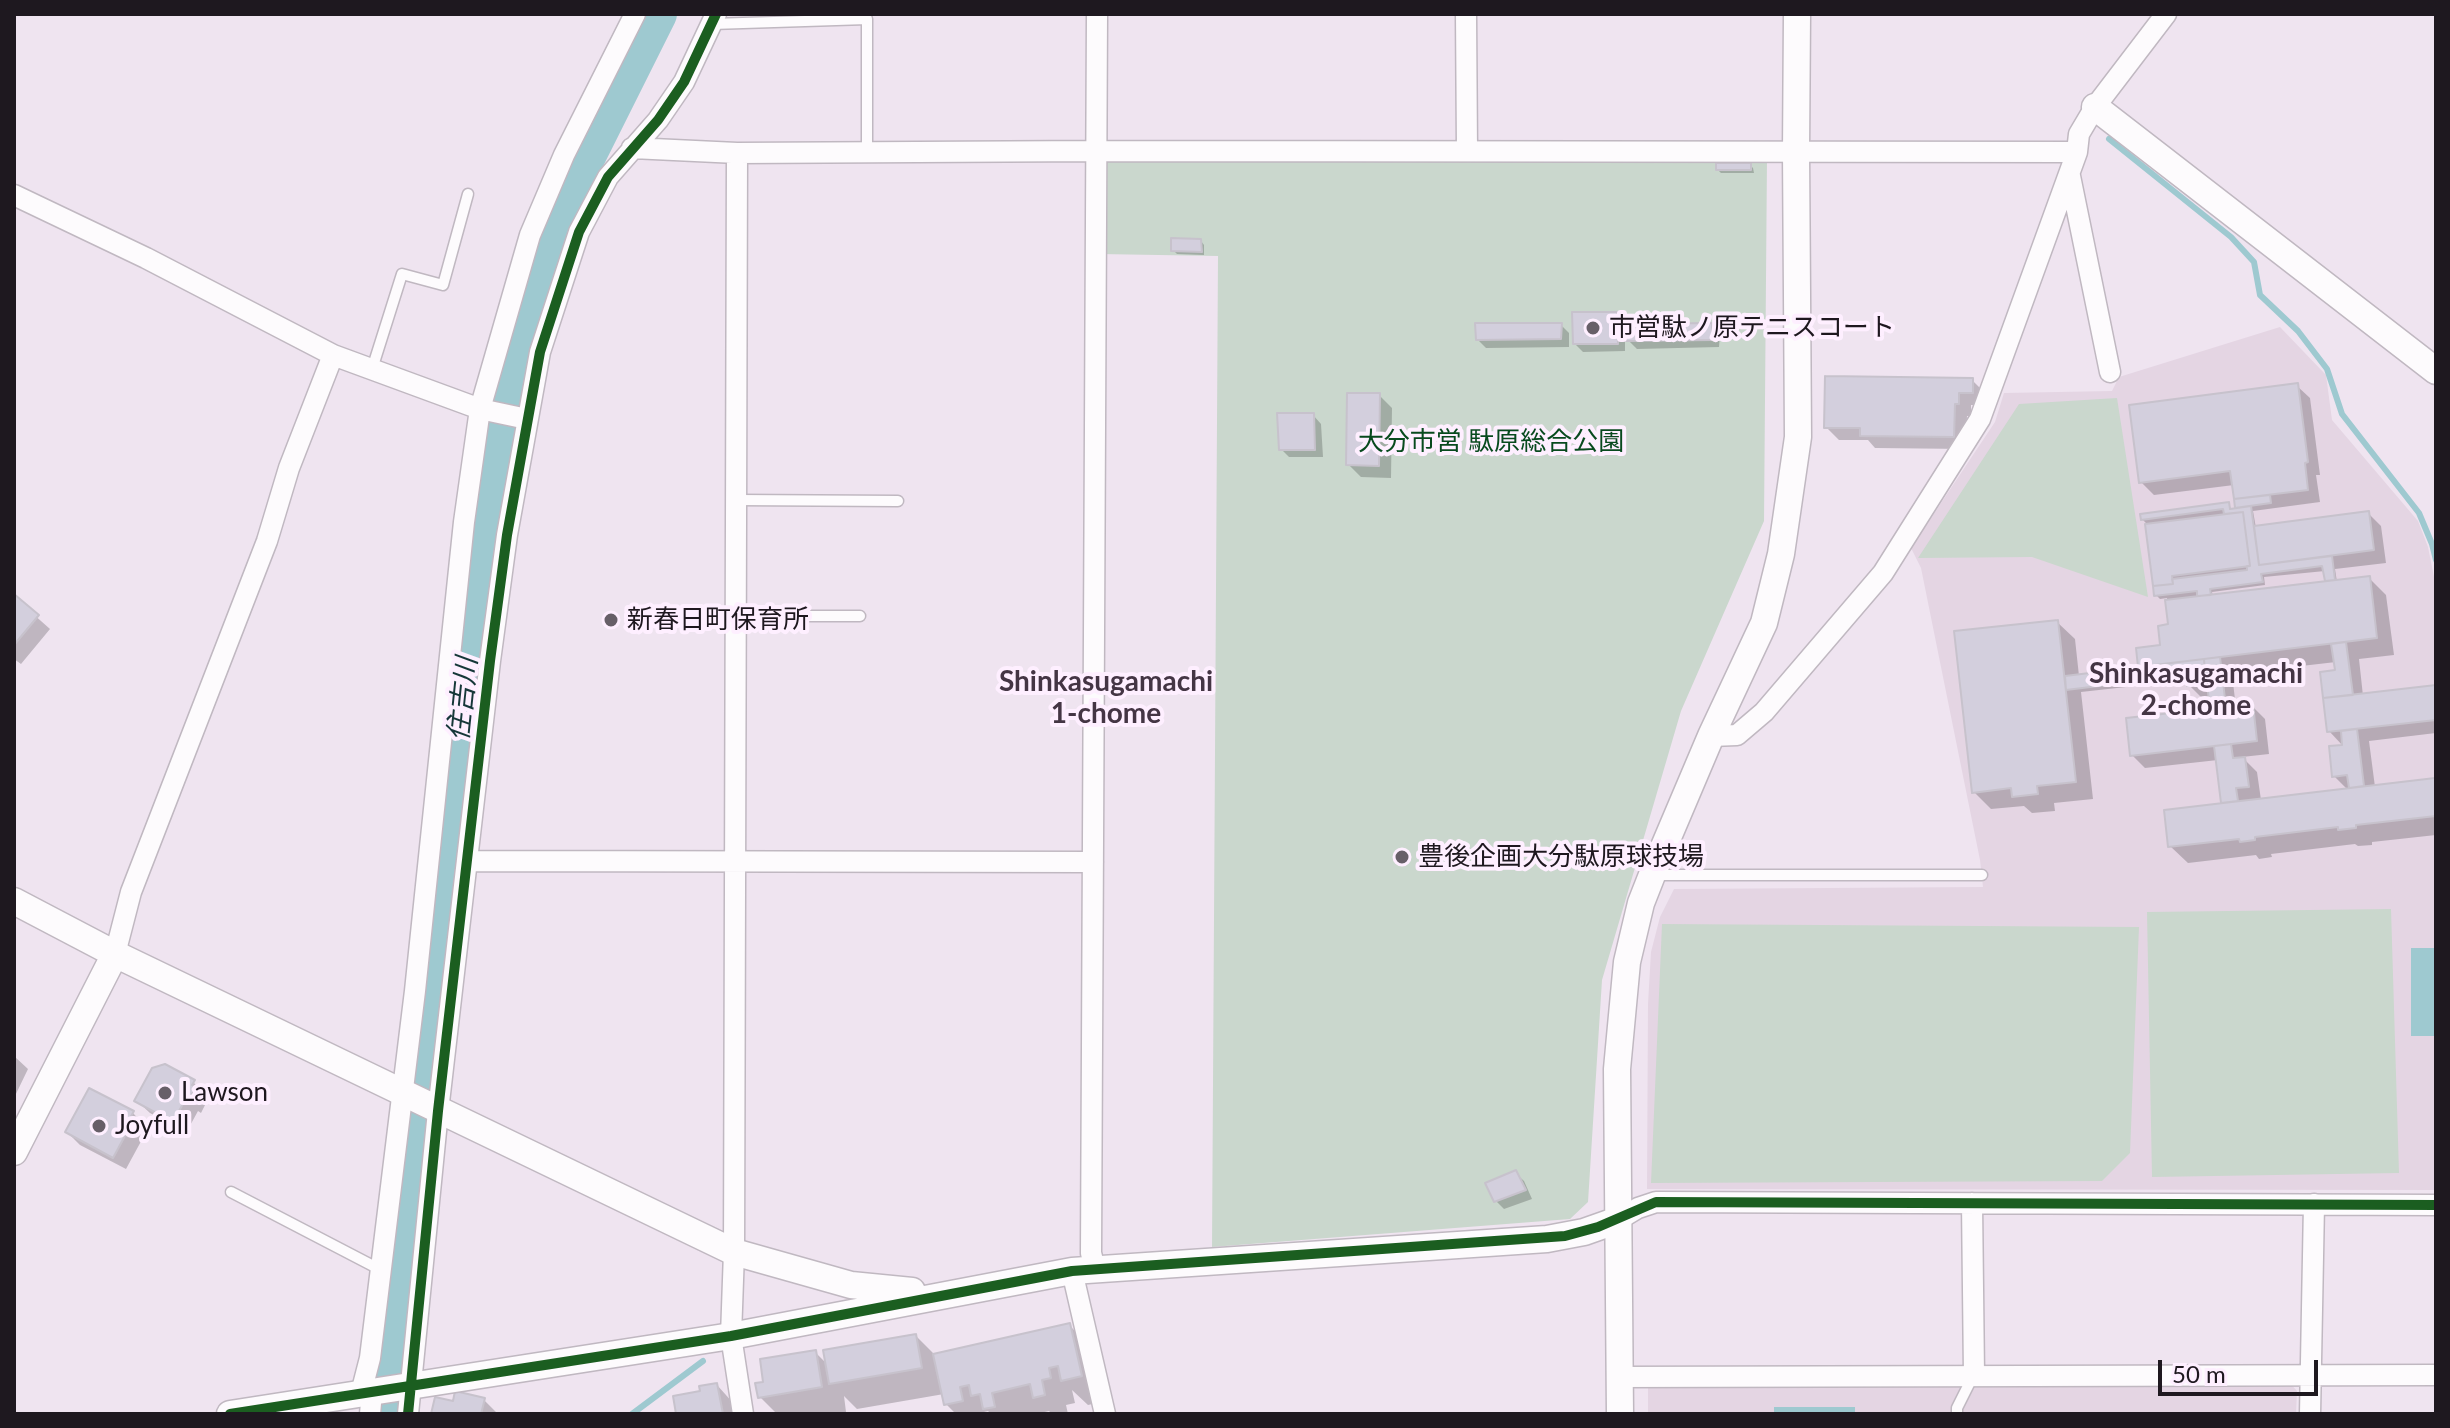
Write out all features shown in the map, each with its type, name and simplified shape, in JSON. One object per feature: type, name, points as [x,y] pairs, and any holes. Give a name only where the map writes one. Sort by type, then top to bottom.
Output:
[{"type":"street","points":[[368,1400],[370,1358],[428,875],[464,522],[486,410],[530,235],[564,155],[635,14]]},
{"type":"street","points":[[1097,14],[1091,1253],[1083,1270],[1105,1414]]},
{"type":"street","points":[[1466,14],[1467,151]]},
{"type":"street","points":[[1620,1414],[1617,1069],[1632,937],[1652,875],[1711,736],[1764,623],[1781,554],[1798,437],[1797,14]]},
{"type":"street","points":[[1711,736],[1737,735],[1764,712],[1883,573],[1980,419],[2077,152],[2079,134],[2095,107],[2166,14]]},
{"type":"street","points":[[408,1414],[438,1111],[490,661],[523,418],[540,352],[579,232],[608,177],[658,120],[684,82],[714,19]]},
{"type":"street","points":[[2095,107],[2436,371]]},
{"type":"street","points":[[632,148],[737,153],[2077,152]]},
{"type":"street","points":[[737,153],[734,1252],[731,1336],[743,1414]]},
{"type":"street","points":[[2069,174],[2110,372]]},
{"type":"street","points":[[14,195],[146,258],[333,355],[486,410],[523,418]]},
{"type":"street","points":[[14,1152],[115,954],[131,892],[267,541],[289,468],[333,355]]},
{"type":"street","points":[[468,861],[1093,862]]},
{"type":"street","points":[[14,901],[115,954],[734,1252],[851,1285],[905,1292],[1005,1282]]},
{"type":"street","points":[[230,1414],[368,1400],[412,1386],[731,1336],[1005,1282],[1083,1270],[1547,1239],[1584,1232],[1656,1202],[2436,1205]]},
{"type":"street","points":[[1972,1203],[1974,1375]]},
{"type":"street","points":[[2310,1414],[2314,1204]]},
{"type":"street","points":[[1620,1377],[2436,1375]]},
{"type":"lane","points":[[714,19],[867,19],[867,152]]},
{"type":"lane","points":[[372,369],[402,274],[443,285],[468,194]]},
{"type":"lane","points":[[736,500],[898,501]]},
{"type":"lane","points":[[736,616],[860,616]]},
{"type":"lane","points":[[1652,875],[1982,875]]},
{"type":"lane","points":[[231,1192],[381,1270]]},
{"type":"lane","points":[[1957,1414],[1974,1375]]},
{"type":"shaded area","points":[[2280,327],[2326,375],[2332,420],[2418,521],[2428,547],[2436,587],[2436,1190],[1647,1189],[1651,952],[1660,917],[1674,889],[1983,887],[1921,568],[1911,548],[1995,422],[2004,393],[2112,391],[2119,377]]},
{"type":"shaded area","points":[[2289,1382],[2297,1391],[2296,1414],[1648,1414],[1648,1388]]},
{"type":"green space","name":"大分市営 駄原総合公園","points":[[1101,154],[1767,158],[1764,521],[1681,711],[1602,980],[1588,1202],[1570,1219],[1212,1247],[1218,256],[1099,254]]},
{"type":"green space","points":[[2117,398],[2148,597],[2032,557],[1918,558],[2019,404]]},
{"type":"green space","points":[[2391,909],[2399,1173],[2152,1177],[2147,912]]},
{"type":"green space","points":[[1662,924],[2139,927],[2130,1153],[2102,1181],[1651,1183]]},
{"type":"water","points":[[2411,948],[2436,948],[2436,1036],[2411,1036]]},
{"type":"water","points":[[1774,1407],[1855,1407],[1855,1414],[1774,1414]]},
{"type":"building","points":[[1716,163],[1751,163],[1751,170],[1716,170]]},
{"type":"building","points":[[1171,238],[1201,239],[1202,252],[1171,251]]},
{"type":"building","points":[[1572,312],[1617,312],[1618,344],[1573,344]]},
{"type":"building","points":[[1475,323],[1562,323],[1561,339],[1476,340]]},
{"type":"building","points":[[1712,323],[1712,340],[1626,341],[1625,324]]},
{"type":"building","points":[[1825,376],[1973,378],[1973,393],[1959,393],[1959,404],[1955,404],[1954,437],[1860,436],[1860,428],[1824,428]]},
{"type":"building","points":[[2298,383],[2308,462],[2305,463],[2308,490],[2234,499],[2230,471],[2139,483],[2129,405]]},
{"type":"building","points":[[1347,393],[1380,393],[1379,466],[1346,465]]},
{"type":"building","points":[[1277,413],[1314,413],[1315,450],[1279,450]]},
{"type":"building","points":[[2270,495],[2271,503],[2235,508],[2234,499]]},
{"type":"building","points":[[2229,502],[2230,509],[2251,506],[2259,565],[2332,556],[2335,580],[2325,581],[2322,566],[2261,574],[2263,582],[2210,589],[2211,595],[2197,596],[2197,591],[2154,596],[2153,586],[2173,584],[2172,579],[2247,570],[2250,566],[2243,512],[2224,514],[2223,509],[2141,520],[2140,514]]},
{"type":"building","points":[[2369,511],[2374,550],[2259,565],[2254,526]]},
{"type":"building","points":[[2243,512],[2250,566],[2172,576],[2173,584],[2153,586],[2145,524]]},
{"type":"building","points":[[2370,576],[2377,638],[2138,667],[2136,648],[2160,645],[2158,626],[2168,624],[2165,600]]},
{"type":"building","points":[[14,594],[39,615],[14,645]]},
{"type":"building","points":[[2058,620],[2076,782],[2037,786],[2038,794],[2012,797],[2011,788],[1972,793],[1954,631]]},
{"type":"building","points":[[2346,642],[2353,695],[2323,698],[2320,672],[2335,670],[2331,644]]},
{"type":"building","points":[[2220,657],[2226,707],[2210,709],[2207,684],[2187,686],[2186,676],[2205,673],[2204,659]]},
{"type":"building","points":[[2204,659],[2205,673],[2066,690],[2065,676]]},
{"type":"building","points":[[2436,685],[2436,720],[2327,732],[2323,698]]},
{"type":"building","points":[[2253,704],[2257,741],[2130,756],[2126,718]]},
{"type":"building","points":[[2357,729],[2364,786],[2349,788],[2347,775],[2332,777],[2329,746],[2342,745],[2341,731]]},
{"type":"building","points":[[2231,744],[2233,758],[2245,757],[2249,787],[2236,788],[2238,801],[2221,803],[2214,746]]},
{"type":"building","points":[[2435,778],[2436,816],[2356,825],[2356,828],[2338,830],[2338,827],[2255,837],[2255,840],[2240,842],[2239,839],[2168,847],[2164,810]]},
{"type":"building","name":"Lawson","points":[[165,1064],[195,1080],[192,1085],[196,1087],[173,1122],[134,1101],[152,1068]]},
{"type":"building","name":"Joyfull","points":[[89,1088],[134,1111],[130,1118],[134,1119],[113,1158],[65,1132]]},
{"type":"building","points":[[1516,1170],[1526,1190],[1494,1202],[1485,1183]]},
{"type":"building","points":[[1070,1323],[1082,1376],[1061,1381],[1058,1366],[1049,1368],[1051,1378],[1042,1380],[1045,1395],[1033,1398],[1030,1384],[992,1393],[995,1407],[983,1409],[980,1394],[971,1396],[969,1385],[960,1387],[963,1401],[944,1405],[933,1354]]},
{"type":"building","points":[[916,1334],[922,1368],[829,1384],[823,1350]]},
{"type":"building","points":[[816,1350],[822,1387],[758,1398],[755,1383],[763,1382],[760,1359]]},
{"type":"building","points":[[717,1383],[723,1414],[676,1414],[673,1396],[700,1391],[699,1386]]},
{"type":"building","points":[[455,1391],[485,1398],[481,1414],[431,1414],[435,1397],[453,1401]]},
{"type":"waterway","name":"住吉川","points":[[385,1414],[479,556],[506,401],[528,308],[572,186],[658,14]]},
{"type":"waterway","points":[[2109,139],[2231,237],[2254,262],[2260,295],[2298,331],[2327,369],[2342,414],[2419,513],[2436,560]]},
{"type":"waterway","points":[[632,1414],[703,1361]]},
{"type":"cycle path","points":[[408,1414],[438,1111],[490,661],[507,535],[540,352],[579,232],[608,177],[658,120],[684,82],[716,14]]},
{"type":"cycle path","points":[[230,1414],[731,1336],[1072,1271],[1565,1236],[1598,1227],[1656,1202],[2436,1205]]},
{"type":"place","name":"市営駄ノ原テニスコート","points":[[1593,328]]},
{"type":"place","name":"新春日町保育所","points":[[611,620]]},
{"type":"place","name":"豊後企画大分駄原球技場","points":[[1402,857]]},
{"type":"place","name":"Lawson","points":[[165,1093]]},
{"type":"place","name":"Joyfull","points":[[99,1126]]},
{"type":"district","name":"Shinkasugamachi 2-chome","points":[[2196,690]]},
{"type":"district","name":"Shinkasugamachi 1-chome","points":[[1106,698]]}]
